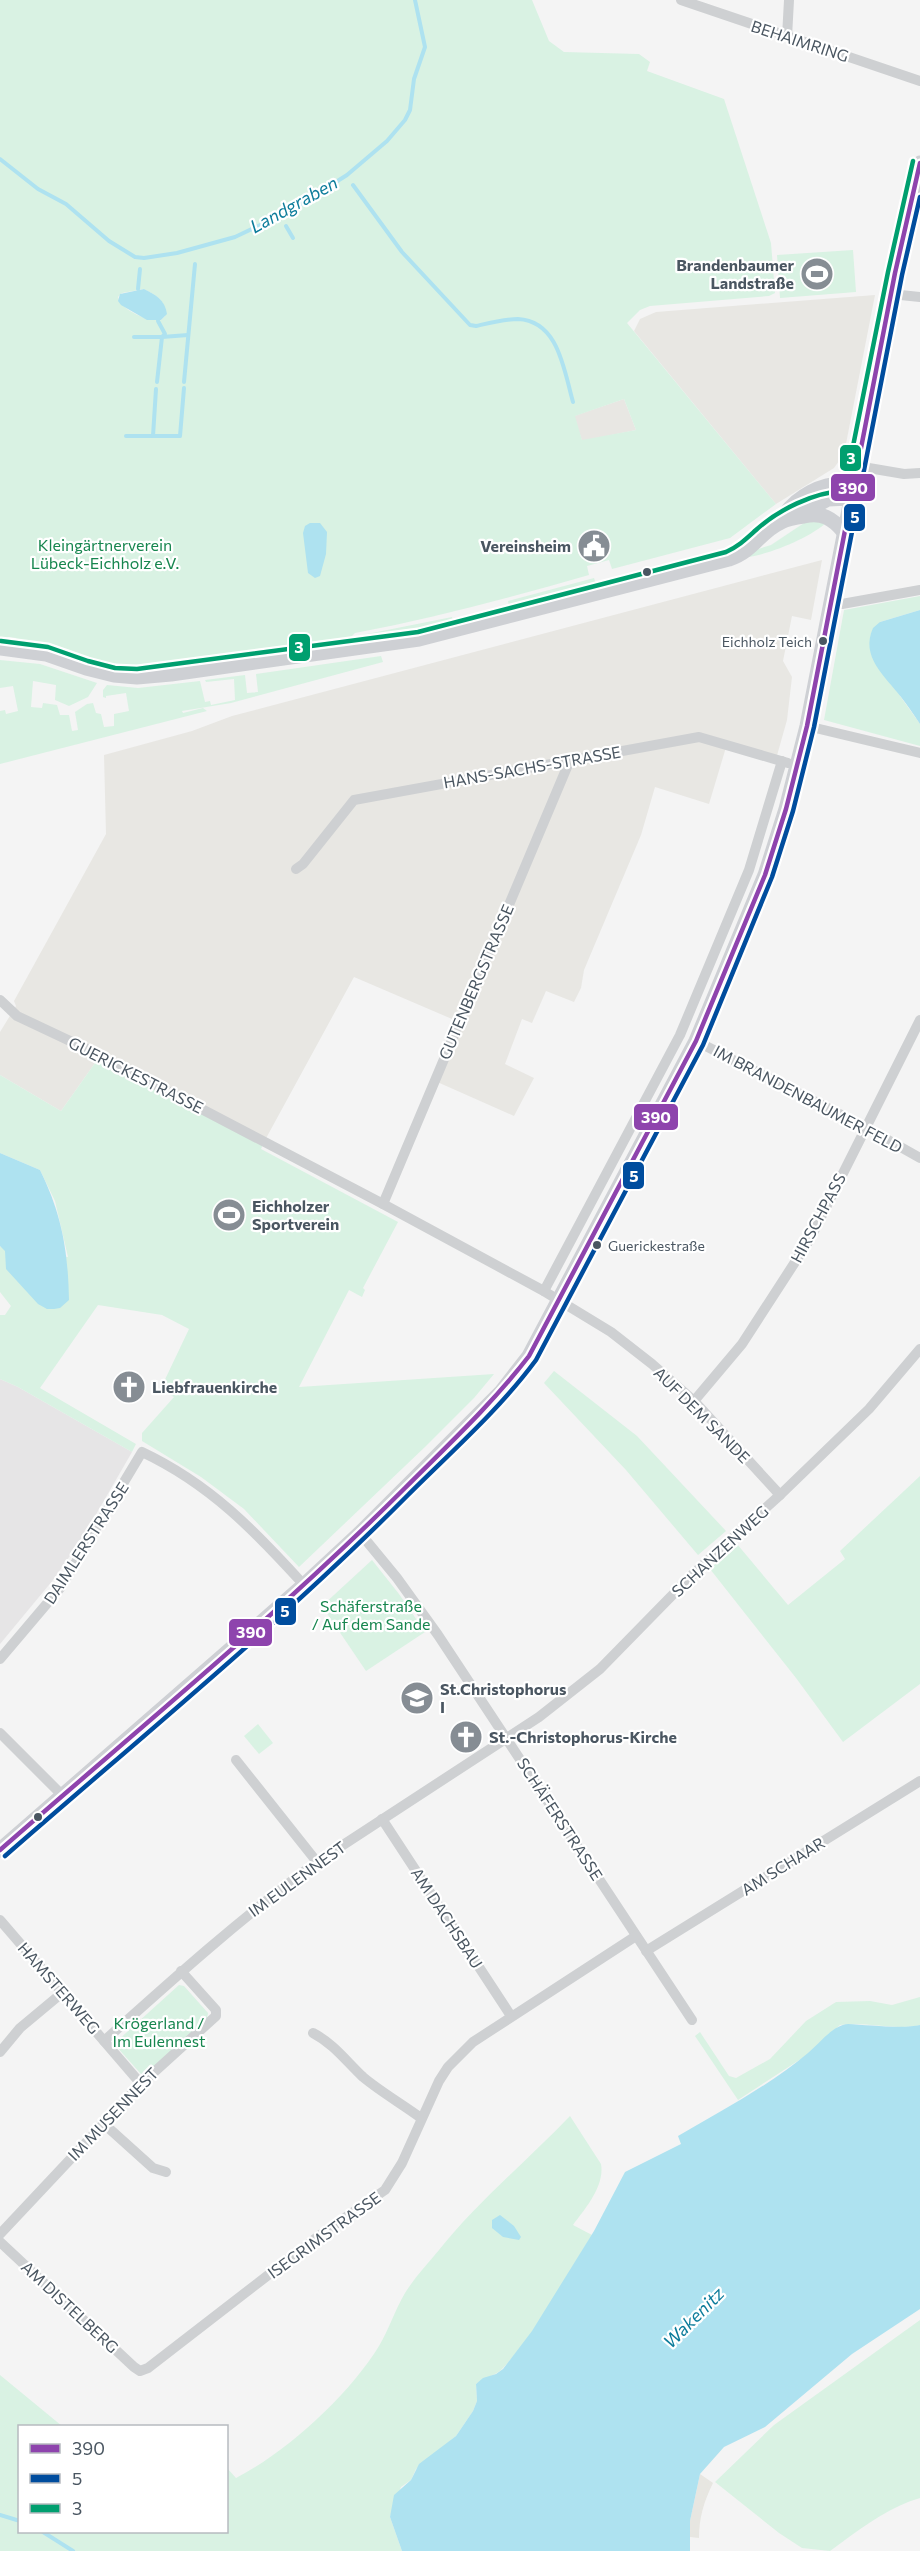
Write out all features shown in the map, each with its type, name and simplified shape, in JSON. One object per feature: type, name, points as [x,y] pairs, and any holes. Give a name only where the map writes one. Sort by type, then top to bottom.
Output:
[{"type":"main road","points":[[0,1850],[304,1585],[360,1533],[510,1383],[529,1356],[560,1300],[696,1041],[765,875],[807,726],[891,294],[920,163]]},
{"type":"main road","points":[[787,520],[792,505],[816,490],[837,483],[852,491]]},
{"type":"main road","points":[[0,648],[46,654],[114,675],[144,677],[181,673],[369,647],[439,634],[709,563],[744,541],[760,536],[787,520],[820,515],[836,522],[844,532]]},
{"type":"street","name":"BEHAIMRING","points":[[681,0],[920,81]]},
{"type":"street","points":[[787,37],[789,0]]},
{"type":"street","points":[[891,294],[920,297]]},
{"type":"street","points":[[857,466],[904,474],[920,473]]},
{"type":"street","points":[[830,602],[842,604],[920,590]]},
{"type":"street","points":[[807,726],[920,753]]},
{"type":"street","name":"HANS-SACHS-STRASSE","points":[[296,869],[303,864],[354,800],[699,737],[797,766]]},
{"type":"street","name":"GUTENBERGSTRASSE","points":[[382,1204],[570,760]]},
{"type":"street","points":[[544,1291],[680,1035],[699,993],[748,870],[782,761]]},
{"type":"street","name":"GUERICKESTRASSE","points":[[0,1000],[17,1016],[87,1049],[560,1300]]},
{"type":"street","name":"HIRSCHPASS","points":[[694,1401],[742,1344],[810,1239],[920,1020]]},
{"type":"street","name":"IM BRANDENBAUMER FELD","points":[[696,1041],[865,1127],[920,1158]]},
{"type":"street","name":"AUF DEM SANDE","points":[[560,1300],[611,1332],[694,1401],[780,1496]]},
{"type":"street","name":"SCHANZENWEG","points":[[507,1738],[567,1697],[600,1670],[693,1574],[780,1496],[869,1409],[920,1349]]},
{"type":"street","name":"DAIMLERSTRASSE","points":[[0,1659],[61,1587],[142,1452],[192,1480],[232,1510],[304,1585]]},
{"type":"street","name":"SCHÄFERSTRASSE","points":[[360,1533],[397,1578],[507,1738],[692,2020]]},
{"type":"street","points":[[0,1733],[63,1796]]},
{"type":"street","name":"IM EULENNEST","points":[[104,2041],[182,1971],[317,1862],[507,1738]]},
{"type":"street","points":[[236,1760],[317,1862]]},
{"type":"street","name":"AM SCHAAR","points":[[646,1951],[920,1781]]},
{"type":"street","name":"AM DACHSBAU","points":[[382,1819],[511,2016]]},
{"type":"street","name":"HAMSTERWEG","points":[[0,1920],[141,2084]]},
{"type":"street","name":"ISEGRIMSTRASSE","points":[[140,2371],[148,2368],[320,2235],[386,2190],[402,2163],[439,2081],[454,2061],[474,2042],[636,1935]]},
{"type":"street","name":"IM MUSENNEST","points":[[0,2234],[141,2084],[217,2013],[182,1971]]},
{"type":"street","points":[[0,2052],[20,2028],[62,1993]]},
{"type":"street","points":[[313,2033],[339,2050],[361,2075],[376,2087],[421,2118]]},
{"type":"street","points":[[103,2123],[153,2168],[165,2172]]},
{"type":"street","name":"AM DISTELBERG","points":[[0,2242],[140,2371]]},
{"type":"shaded area","points":[[875,295],[844,454],[834,468],[776,504],[634,331],[640,319],[656,312]]},
{"type":"shaded area","points":[[624,399],[636,430],[582,441],[574,416]]},
{"type":"shaded area","points":[[822,560],[811,620],[792,616],[783,661],[792,677],[787,720],[776,759],[727,744],[709,804],[655,787],[641,835],[584,970],[581,988],[574,1002],[546,991],[532,1023],[522,1019],[505,1064],[534,1078],[514,1116],[435,1081],[459,1022],[354,977],[264,1142],[100,1056],[61,1111],[0,1075],[0,1032],[16,1006],[14,1001],[106,834],[104,755],[192,731],[232,716]]},
{"type":"shaded area","points":[[0,1379],[132,1452],[83,1537],[53,1580],[0,1644]]},
{"type":"green space","name":"Kleingärtnerverein Lübeck-Eichholz e.V.","points":[[0,0],[532,0],[549,41],[564,52],[639,54],[650,62],[647,71],[724,99],[771,243],[775,293],[769,296],[650,306],[640,310],[627,323],[776,504],[730,538],[612,569],[609,560],[587,566],[589,575],[443,614],[355,633],[351,637],[296,645],[287,650],[286,646],[269,648],[269,656],[148,670],[112,668],[18,643],[16,638],[8,637],[0,643]],"holes":[[[144,289],[157,296],[162,302],[165,316],[161,320],[149,319],[129,311],[120,302],[118,297],[122,293]],[[624,399],[636,430],[582,440],[575,416]]]},
{"type":"green space","name":"Brandenbaumer Landstraße","points":[[853,250],[856,292],[780,298],[777,255]]},
{"type":"green space","points":[[807,521],[827,522],[790,544],[748,557],[755,550],[771,545]]},
{"type":"green space","points":[[594,578],[597,587],[510,610],[508,601]]},
{"type":"green space","points":[[920,596],[920,610],[880,622],[900,696],[920,724],[920,746],[824,720],[844,610]]},
{"type":"green space","points":[[452,617],[454,625],[358,643],[354,640],[357,636]]},
{"type":"green space","points":[[381,656],[383,662],[231,703],[182,711],[183,713],[203,708],[207,711],[0,764],[0,711],[5,710],[6,714],[18,711],[13,686],[0,688],[0,660],[40,664],[97,683],[88,697],[69,706],[55,700],[56,685],[33,681],[31,707],[42,708],[43,703],[57,705],[60,715],[69,715],[72,731],[78,730],[75,712],[87,704],[93,703],[96,713],[101,714],[104,727],[114,726],[114,714],[129,711],[126,693],[103,697],[103,690],[107,685],[138,688],[200,681],[205,702],[210,701],[211,705],[235,700],[234,679],[206,682],[205,680],[245,675],[247,693],[258,692],[256,674]]},
{"type":"green space","points":[[100,1056],[264,1142],[261,1149],[398,1222],[363,1288],[365,1290],[362,1297],[349,1290],[299,1387],[494,1374],[474,1398],[426,1446],[299,1567],[244,1509],[201,1477],[142,1441],[142,1433],[174,1397],[160,1390],[189,1329],[162,1315],[98,1305],[40,1388],[136,1444],[132,1452],[0,1379],[0,1315],[5,1315],[11,1306],[0,1292],[0,1246],[5,1250],[68,1257],[55,1201],[40,1170],[0,1153],[0,1075],[61,1111]]},
{"type":"green space","points":[[554,1371],[637,1436],[726,1531],[698,1555],[626,1470],[544,1383]]},
{"type":"green space","points":[[920,1476],[920,1684],[843,1742],[710,1569],[737,1544],[788,1605],[845,1559],[840,1551]]},
{"type":"green space","name":"Schäferstraße / Auf dem Sande","points":[[372,1560],[425,1632],[366,1671],[322,1606]]},
{"type":"green space","points":[[258,1724],[273,1743],[259,1754],[244,1736]]},
{"type":"green space","name":"Krögerland / Im Eulennest","points":[[179,1985],[184,1986],[208,2013],[207,2018],[146,2074],[141,2074],[116,2046],[116,2042]]},
{"type":"green space","points":[[920,1997],[920,2025],[901,2027],[840,2025],[807,2055],[738,2100],[695,2036],[700,2032],[729,2076],[736,2078],[770,2059],[806,2021],[836,2002],[870,2001],[892,2005]]},
{"type":"green space","points":[[570,2116],[601,2164],[597,2189],[573,2225],[592,2235],[540,2321],[516,2353],[500,2371],[476,2384],[477,2401],[456,2436],[416,2469],[411,2480],[401,2487],[390,2517],[402,2551],[0,2551],[0,2375],[61,2425],[18,2425],[18,2533],[228,2533],[228,2469],[236,2478],[256,2467],[296,2438],[334,2402],[351,2384],[379,2346],[413,2281],[486,2198]]},
{"type":"green space","points":[[920,2320],[920,2498],[884,2514],[830,2551],[802,2548],[779,2533],[715,2482],[774,2425]]},
{"type":"sand","points":[[700,2474],[713,2483],[703,2510],[699,2538],[690,2537],[690,2521]]},
{"type":"water","points":[[144,289],[156,296],[164,305],[167,314],[161,320],[147,320],[118,301],[120,294]]},
{"type":"water","points":[[310,523],[320,523],[327,532],[326,554],[320,576],[315,578],[308,573],[303,533],[305,526]]},
{"type":"water","points":[[920,610],[920,724],[876,666],[870,648],[870,638],[873,628],[880,622]]},
{"type":"water","points":[[0,1153],[40,1170],[48,1186],[59,1218],[65,1249],[69,1300],[60,1308],[47,1309],[38,1304],[6,1269],[5,1251],[0,1246]]},
{"type":"water","name":"Wakenitz","points":[[848,2024],[895,2027],[920,2025],[920,2309],[852,2354],[765,2427],[724,2447],[700,2474],[690,2521],[690,2551],[402,2551],[390,2517],[394,2495],[411,2480],[419,2464],[456,2436],[477,2401],[476,2384],[483,2378],[503,2369],[532,2331],[594,2231],[625,2172],[681,2144],[678,2136],[762,2087],[808,2053],[832,2031]]},
{"type":"water","points":[[500,2215],[514,2226],[521,2237],[519,2240],[503,2237],[492,2228],[492,2220]]},
{"type":"waterway","name":"Landgraben","points":[[0,159],[38,189],[66,204],[109,241],[135,257],[144,258],[177,253],[235,237],[290,211],[347,175],[387,141],[405,120],[410,110],[414,79],[425,47],[415,0]]},
{"type":"waterway","points":[[353,185],[402,252],[470,325],[518,319],[532,322],[543,328],[558,350],[573,402]]},
{"type":"waterway","points":[[286,226],[293,238]]},
{"type":"waterway","points":[[184,382],[195,264]]},
{"type":"waterway","points":[[138,289],[140,269]]},
{"type":"waterway","points":[[134,337],[162,337],[165,334],[158,321]]},
{"type":"waterway","points":[[157,382],[162,337],[188,335]]},
{"type":"waterway","points":[[153,436],[180,436],[184,388]]},
{"type":"waterway","points":[[126,436],[153,436],[156,389]]},
{"type":"waterway","points":[[0,2515],[18,2520]]},
{"type":"waterway","points":[[45,2533],[73,2551]]},
{"type":"transit line","name":"3","points":[[1,641],[48,647],[115,668],[137,669],[418,632],[726,552],[797,503],[821,495],[844,491],[913,161]]},
{"type":"transit line","name":"390","points":[[0,1850],[307,1582],[469,1424],[529,1356],[696,1041],[765,875],[786,809],[807,726],[895,273],[920,163]]},
{"type":"transit line","name":"5","points":[[5,1856],[311,1589],[475,1430],[536,1360],[703,1045],[772,877],[793,811],[814,727],[902,275],[920,197]]},
{"type":"place","name":"Brandenbaumer Landstraße","points":[[817,274]]},
{"type":"place","name":"Vereinsheim","points":[[594,546]]},
{"type":"place","name":"Eichholz Teich","points":[[823,641]]},
{"type":"place","name":"Eichholzer Sportverein","points":[[229,1215]]},
{"type":"place","name":"Guerickestraße","points":[[597,1245]]},
{"type":"place","name":"Liebfrauenkirche","points":[[129,1387]]},
{"type":"place","name":"St.Christophorus I","points":[[417,1698]]},
{"type":"place","name":"St.-Christophorus-Kirche","points":[[466,1737]]}]
